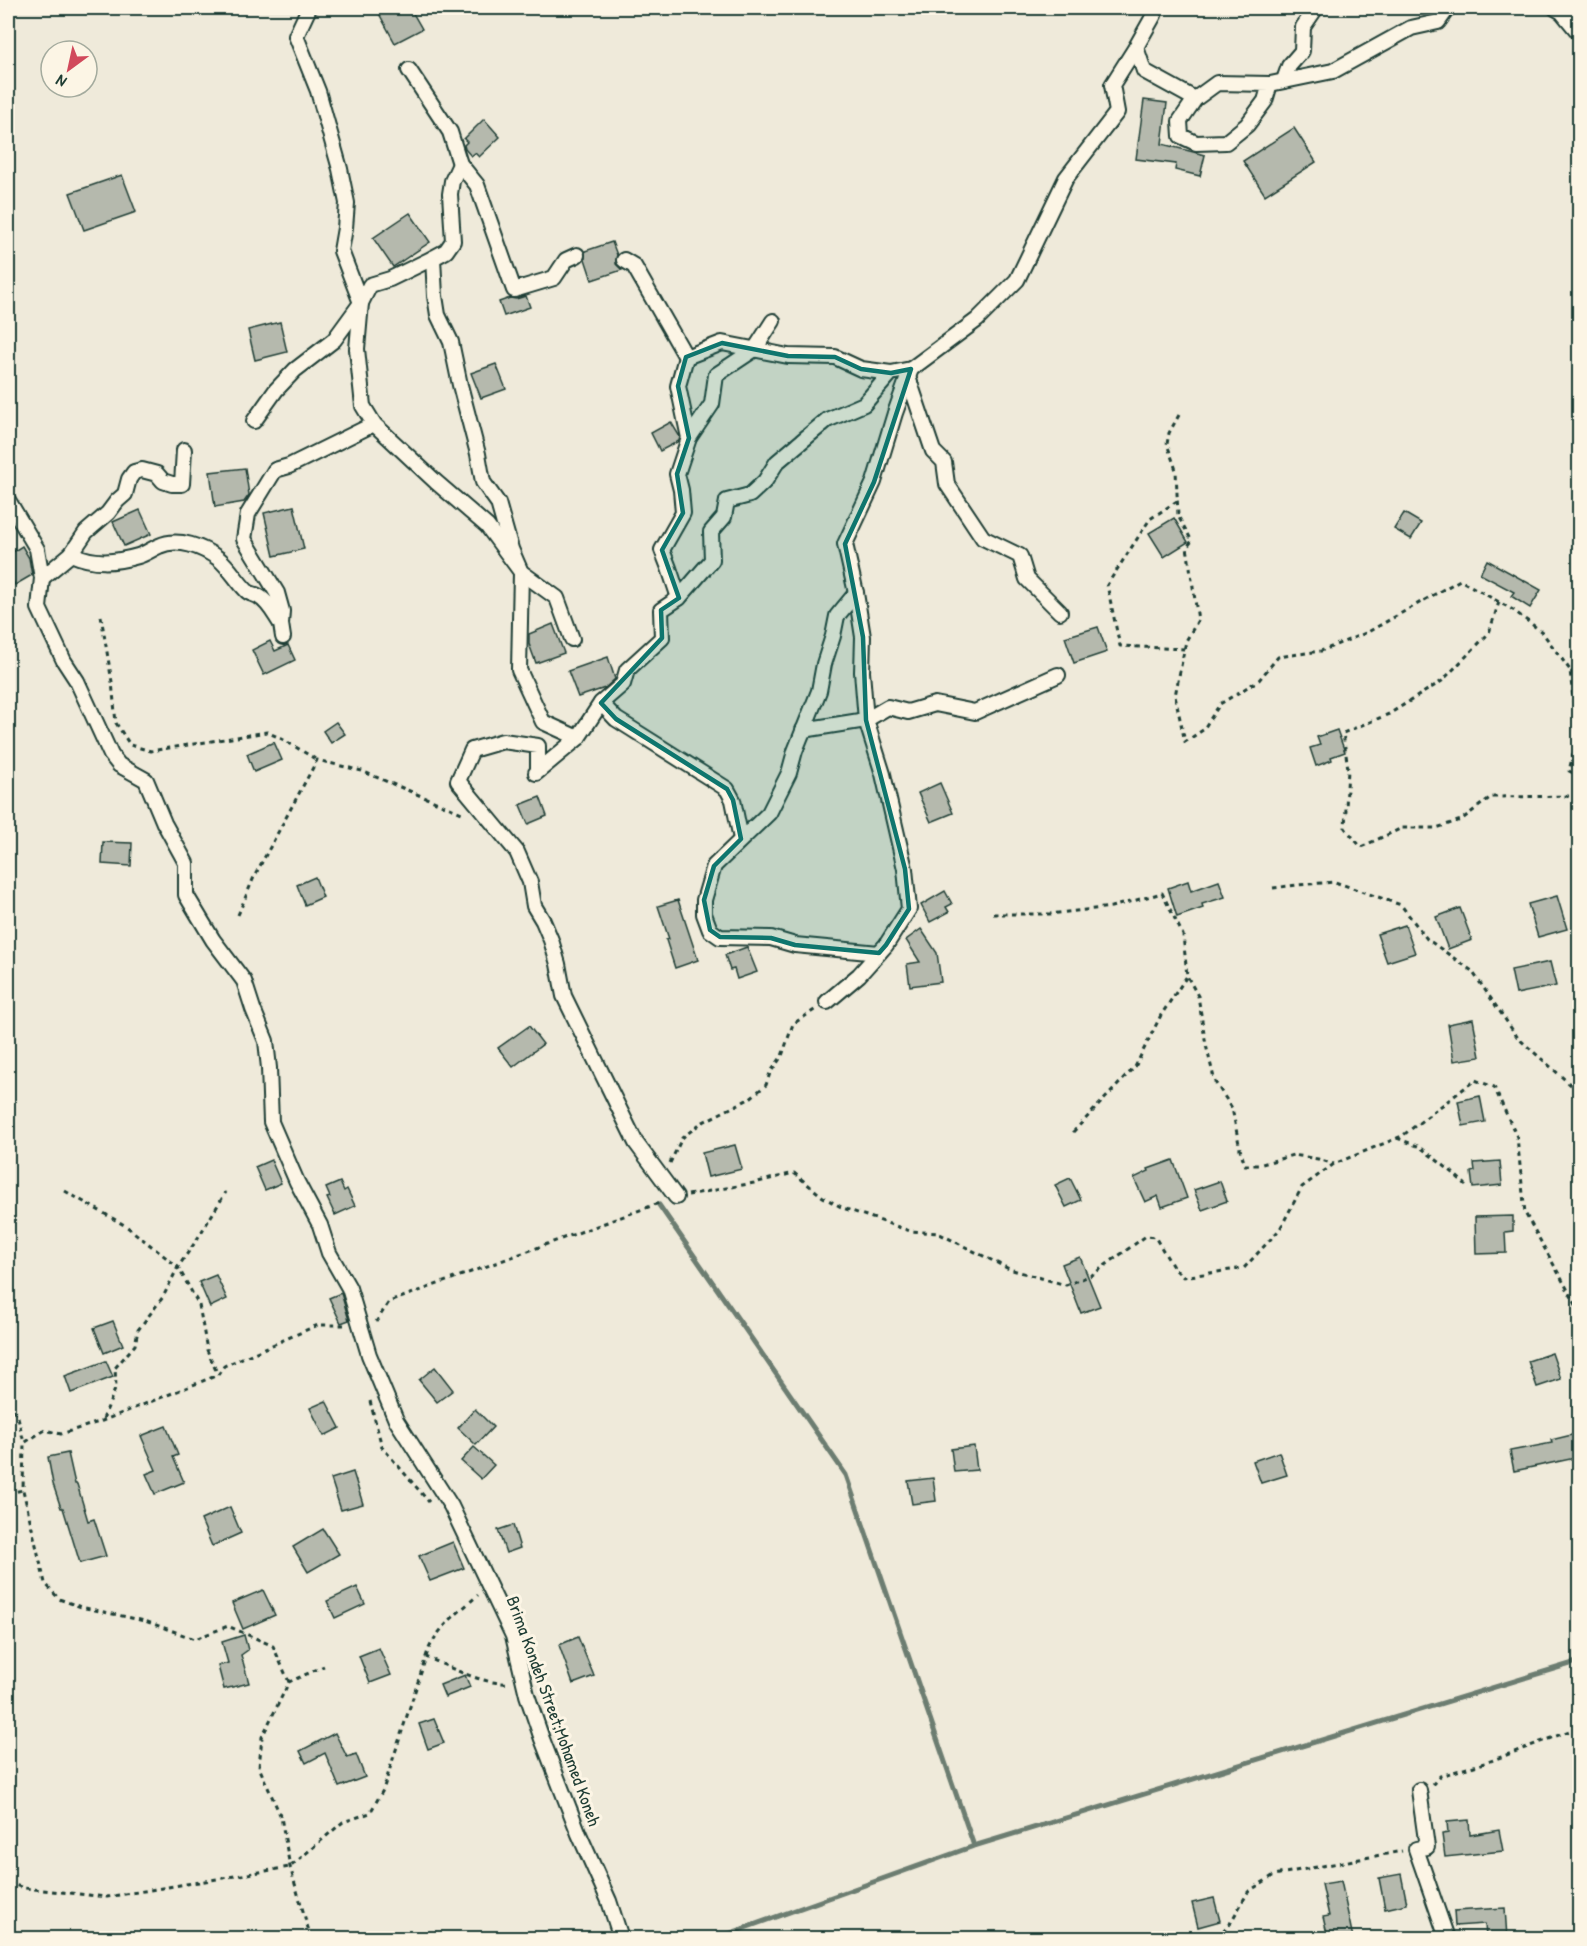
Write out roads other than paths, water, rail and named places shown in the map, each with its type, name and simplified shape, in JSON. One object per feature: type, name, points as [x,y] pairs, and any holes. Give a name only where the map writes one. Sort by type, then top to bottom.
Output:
[{"type":"street","points":[[309,8],[296,36],[318,91],[340,169],[346,203],[341,251],[361,303],[357,349],[363,406],[374,424],[487,526],[521,572],[557,598],[572,639]]},
{"type":"street","points":[[827,1002],[859,975],[886,945],[909,909],[905,869],[883,774],[866,720],[862,672],[863,637],[845,544],[874,482],[910,373],[977,320],[1017,280],[1066,178],[1117,112],[1112,85],[1136,47],[1156,8]]},
{"type":"street","points":[[1316,8],[1303,27],[1302,51],[1277,82],[1247,125],[1226,142],[1196,143],[1181,136],[1180,121],[1195,99],[1217,83],[1277,82],[1333,71],[1411,28],[1438,22],[1448,8]]},
{"type":"street","points":[[1555,8],[1562,12],[1580,34]]},
{"type":"street","points":[[1136,47],[1144,71],[1195,99]]},
{"type":"street","points":[[410,70],[450,132],[460,164],[477,185],[514,290],[554,278],[566,260],[577,255]]},
{"type":"street","points":[[254,422],[276,390],[295,370],[334,340],[361,303],[370,285],[390,279],[446,251],[453,241],[450,194],[452,181],[460,164]]},
{"type":"street","points":[[433,258],[438,315],[451,342],[483,482],[498,503],[521,572],[519,670],[543,722],[579,738]]},
{"type":"street","points":[[624,260],[634,266],[686,357],[678,386],[689,438]]},
{"type":"street","points":[[679,598],[662,550],[683,513],[677,474],[689,438],[712,404],[716,375],[755,349],[773,321]]},
{"type":"street","points":[[686,357],[722,343],[788,356],[835,357],[861,369],[910,373]]},
{"type":"street","points":[[543,722],[536,733],[538,746],[536,773],[579,738],[601,703],[623,684],[627,670],[662,638],[661,610],[679,598],[712,560],[711,532],[724,517],[727,501],[750,495],[765,481],[777,462],[827,420],[864,404],[891,373]]},
{"type":"street","points":[[910,373],[933,451],[944,462],[947,484],[983,538],[1020,556],[1027,579],[1060,612]]},
{"type":"street","points":[[71,554],[87,561],[106,562],[140,556],[160,545],[176,542],[200,547],[219,560],[247,592],[267,602],[282,631],[282,612],[277,593],[244,539],[248,514],[275,470],[289,466],[374,424]]},
{"type":"street","points":[[42,578],[71,554],[86,532],[125,494],[129,478],[134,472],[142,470],[157,474],[163,481],[182,484],[184,450]]},
{"type":"street","name":"Brima Kondeh Street;Mohamed Koneh","points":[[8,500],[37,549],[42,578],[39,608],[64,660],[77,681],[111,755],[119,765],[146,780],[164,823],[186,863],[186,895],[213,940],[244,981],[266,1041],[270,1068],[271,1122],[297,1182],[320,1225],[329,1253],[349,1288],[369,1355],[396,1420],[456,1517],[513,1636],[527,1695],[542,1739],[579,1834],[609,1901],[621,1938]]},
{"type":"street","points":[[856,593],[837,616],[819,691],[789,773],[768,813],[714,866],[704,900],[704,914],[710,930],[720,937],[771,938],[795,945],[879,952]]},
{"type":"street","points":[[803,730],[866,720],[888,707],[908,712],[935,704],[975,712],[1058,675]]},
{"type":"street","points":[[601,703],[616,719],[727,789],[733,800],[741,839]]},
{"type":"street","points":[[538,746],[503,741],[472,750],[458,781],[517,852],[530,882],[534,906],[551,940],[564,996],[636,1143],[676,1197]]},
{"type":"street","points":[[1419,1790],[1427,1847],[1416,1849],[1447,1938]]},
{"type":"waterway","points":[[659,1205],[846,1475],[974,1846]]},
{"type":"waterway","points":[[717,1938],[974,1846],[1580,1661]]}]
